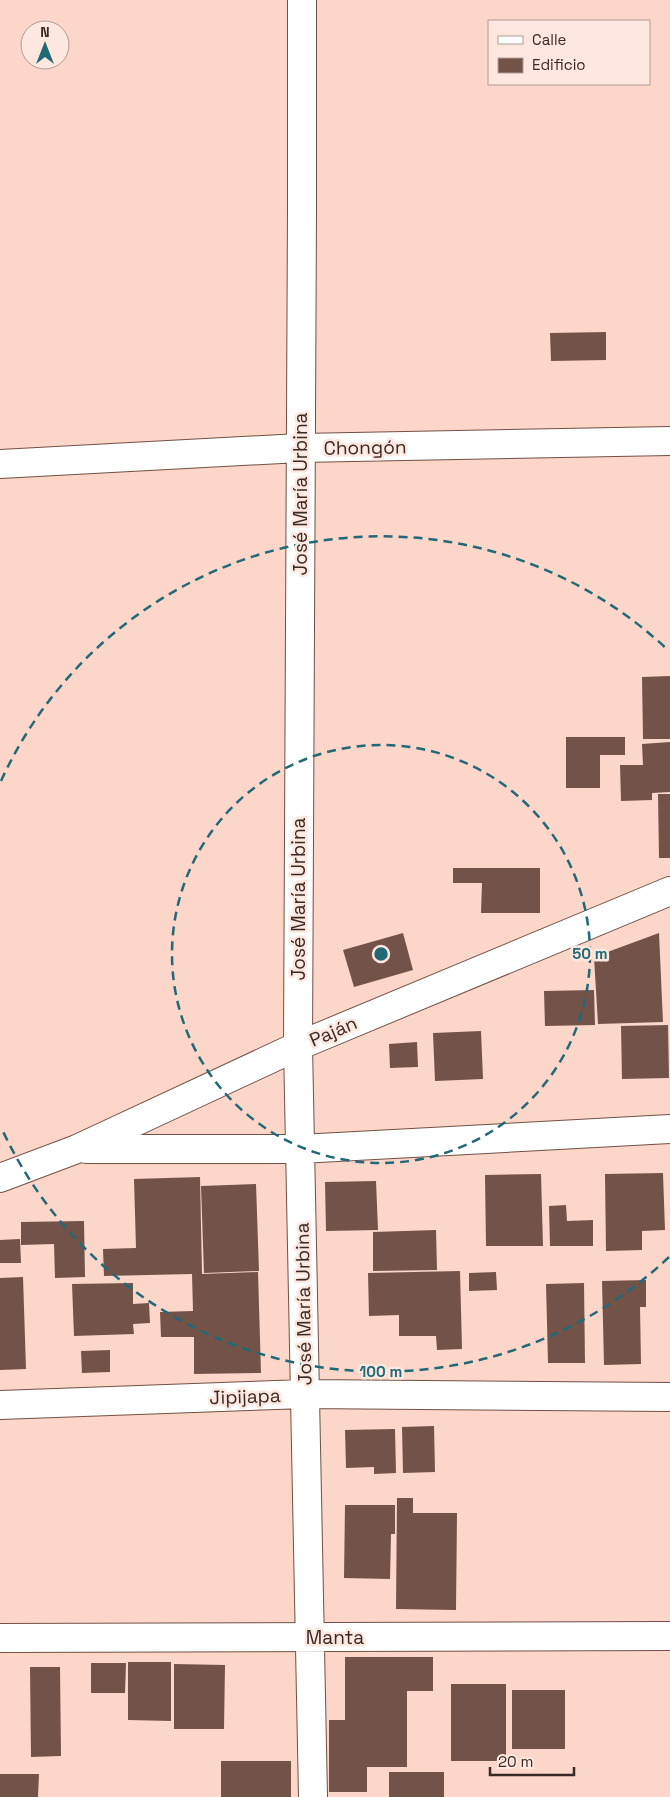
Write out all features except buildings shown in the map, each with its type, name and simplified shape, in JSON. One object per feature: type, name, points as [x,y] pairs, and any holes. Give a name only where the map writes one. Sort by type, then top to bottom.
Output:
[{"type":"street","name":"José María Urbina","points":[[302,0],[298,1046],[312,1797]]},
{"type":"street","name":"Chongón","points":[[0,464],[300,448],[670,441]]},
{"type":"street","name":"Paján","points":[[0,1178],[77,1149],[298,1046],[670,891]]},
{"type":"street","points":[[77,1149],[300,1149],[670,1129]]},
{"type":"street","name":"Jipijapa","points":[[0,1405],[305,1394],[670,1397]]},
{"type":"street","name":"Manta","points":[[0,1638],[670,1636]]}]
